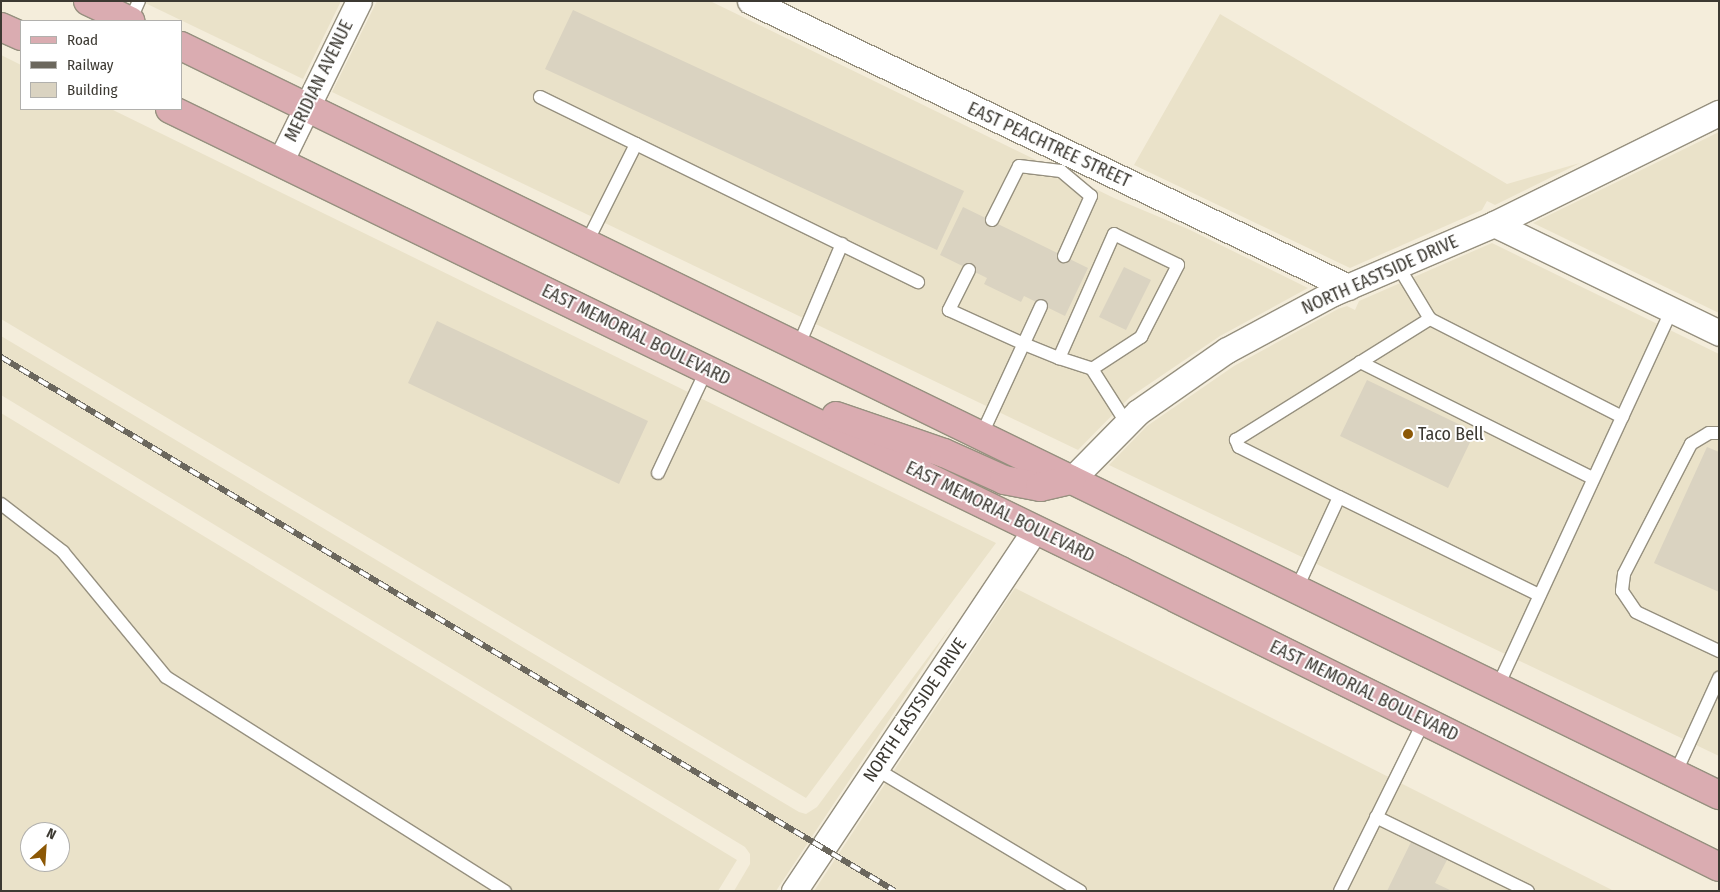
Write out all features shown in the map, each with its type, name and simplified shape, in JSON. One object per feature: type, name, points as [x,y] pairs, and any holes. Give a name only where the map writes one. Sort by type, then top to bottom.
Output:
[{"type":"main road","points":[[88,1],[128,20]]},
{"type":"main road","points":[[1,27],[20,36]]},
{"type":"main road","points":[[182,46],[1719,795]]},
{"type":"main road","name":"EAST MEMORIAL BOULEVARD","points":[[172,110],[1035,529],[1719,868]]},
{"type":"main road","points":[[714,373],[944,453],[1004,480],[1040,487],[1071,480]]},
{"type":"street","name":"MERIDIAN AVENUE","points":[[280,162],[359,1]]},
{"type":"street","name":"EAST PEACHTREE STREET","points":[[750,1],[1064,163],[1348,287]]},
{"type":"street","name":"NORTH EASTSIDE DRIVE","points":[[1071,480],[1138,412],[1227,350],[1348,287],[1494,224],[1719,113]]},
{"type":"street","points":[[1494,224],[1719,333]]},
{"type":"street","name":"NORTH EASTSIDE DRIVE","points":[[794,891],[1035,529]]},
{"type":"lane","points":[[130,20],[139,1]]},
{"type":"lane","points":[[540,97],[918,282]]},
{"type":"lane","points":[[586,244],[636,144]]},
{"type":"lane","points":[[992,220],[1018,166],[1064,163],[1091,196],[1064,256]]},
{"type":"lane","points":[[1059,358],[1114,234],[1178,265],[1142,337],[1092,369]]},
{"type":"lane","points":[[798,347],[842,244]]},
{"type":"lane","points":[[1398,266],[1430,319],[1622,417]]},
{"type":"lane","points":[[968,270],[949,310],[1024,344],[1092,369],[1127,424]]},
{"type":"lane","points":[[981,436],[1041,306]]},
{"type":"lane","points":[[1498,688],[1539,595],[1672,310]]},
{"type":"lane","points":[[1430,319],[1236,440],[1238,447],[1539,595]]},
{"type":"lane","points":[[1360,362],[1593,478]]},
{"type":"lane","points":[[658,473],[714,373]]},
{"type":"lane","points":[[1719,433],[1708,433],[1691,444],[1624,574],[1622,591],[1636,612],[1719,651]]},
{"type":"lane","points":[[1296,590],[1339,497]]},
{"type":"lane","points":[[1,504],[63,552],[166,677],[506,891]]},
{"type":"lane","points":[[1675,774],[1719,678]]},
{"type":"lane","points":[[1340,891],[1424,721]]},
{"type":"lane","points":[[876,769],[1080,891]]},
{"type":"lane","points":[[1376,817],[1528,891]]},
{"type":"shaded area","points":[[141,1],[341,1],[303,79]]},
{"type":"shaded area","points":[[377,1],[710,1],[1114,198],[1188,229],[1308,288],[1220,336],[1130,397],[1078,450],[332,92]]},
{"type":"shaded area","points":[[1220,14],[1507,184],[1580,163],[1495,205],[1487,201],[1482,210],[1350,268],[1134,165]]},
{"type":"shaded area","points":[[1,55],[20,64],[20,110],[113,110],[996,543],[806,798],[1,319]]},
{"type":"shaded area","points":[[1719,132],[1719,313],[1533,223]]},
{"type":"shaded area","points":[[1492,243],[1719,354],[1719,756],[1109,465],[1147,426],[1234,366],[1338,309],[1347,306],[1355,310],[1359,301]]},
{"type":"shaded area","points":[[1,336],[799,812],[806,814],[817,807],[952,625],[776,891],[734,891],[750,864],[750,854],[745,847],[1,395]]},
{"type":"shaded area","points":[[1,413],[737,860],[718,891],[1,891]]},
{"type":"shaded area","points":[[1015,588],[1614,891],[814,891]]},
{"type":"building","points":[[573,10],[964,191],[937,250],[545,69]]},
{"type":"building","points":[[963,207],[1088,268],[1065,316],[1024,296],[1021,302],[984,284],[987,278],[940,255]]},
{"type":"building","points":[[1124,267],[1151,280],[1126,330],[1099,317]]},
{"type":"building","points":[[437,321],[648,421],[619,484],[408,383]]},
{"type":"building","name":"Taco Bell","points":[[1367,380],[1475,432],[1448,488],[1340,436]]},
{"type":"building","points":[[1707,447],[1719,452],[1719,592],[1654,563]]},
{"type":"building","points":[[1412,840],[1448,858],[1435,883],[1452,891],[1387,891]]},
{"type":"railway","points":[[1,357],[895,891]]},
{"type":"place","name":"Taco Bell","points":[[1408,434]]}]
